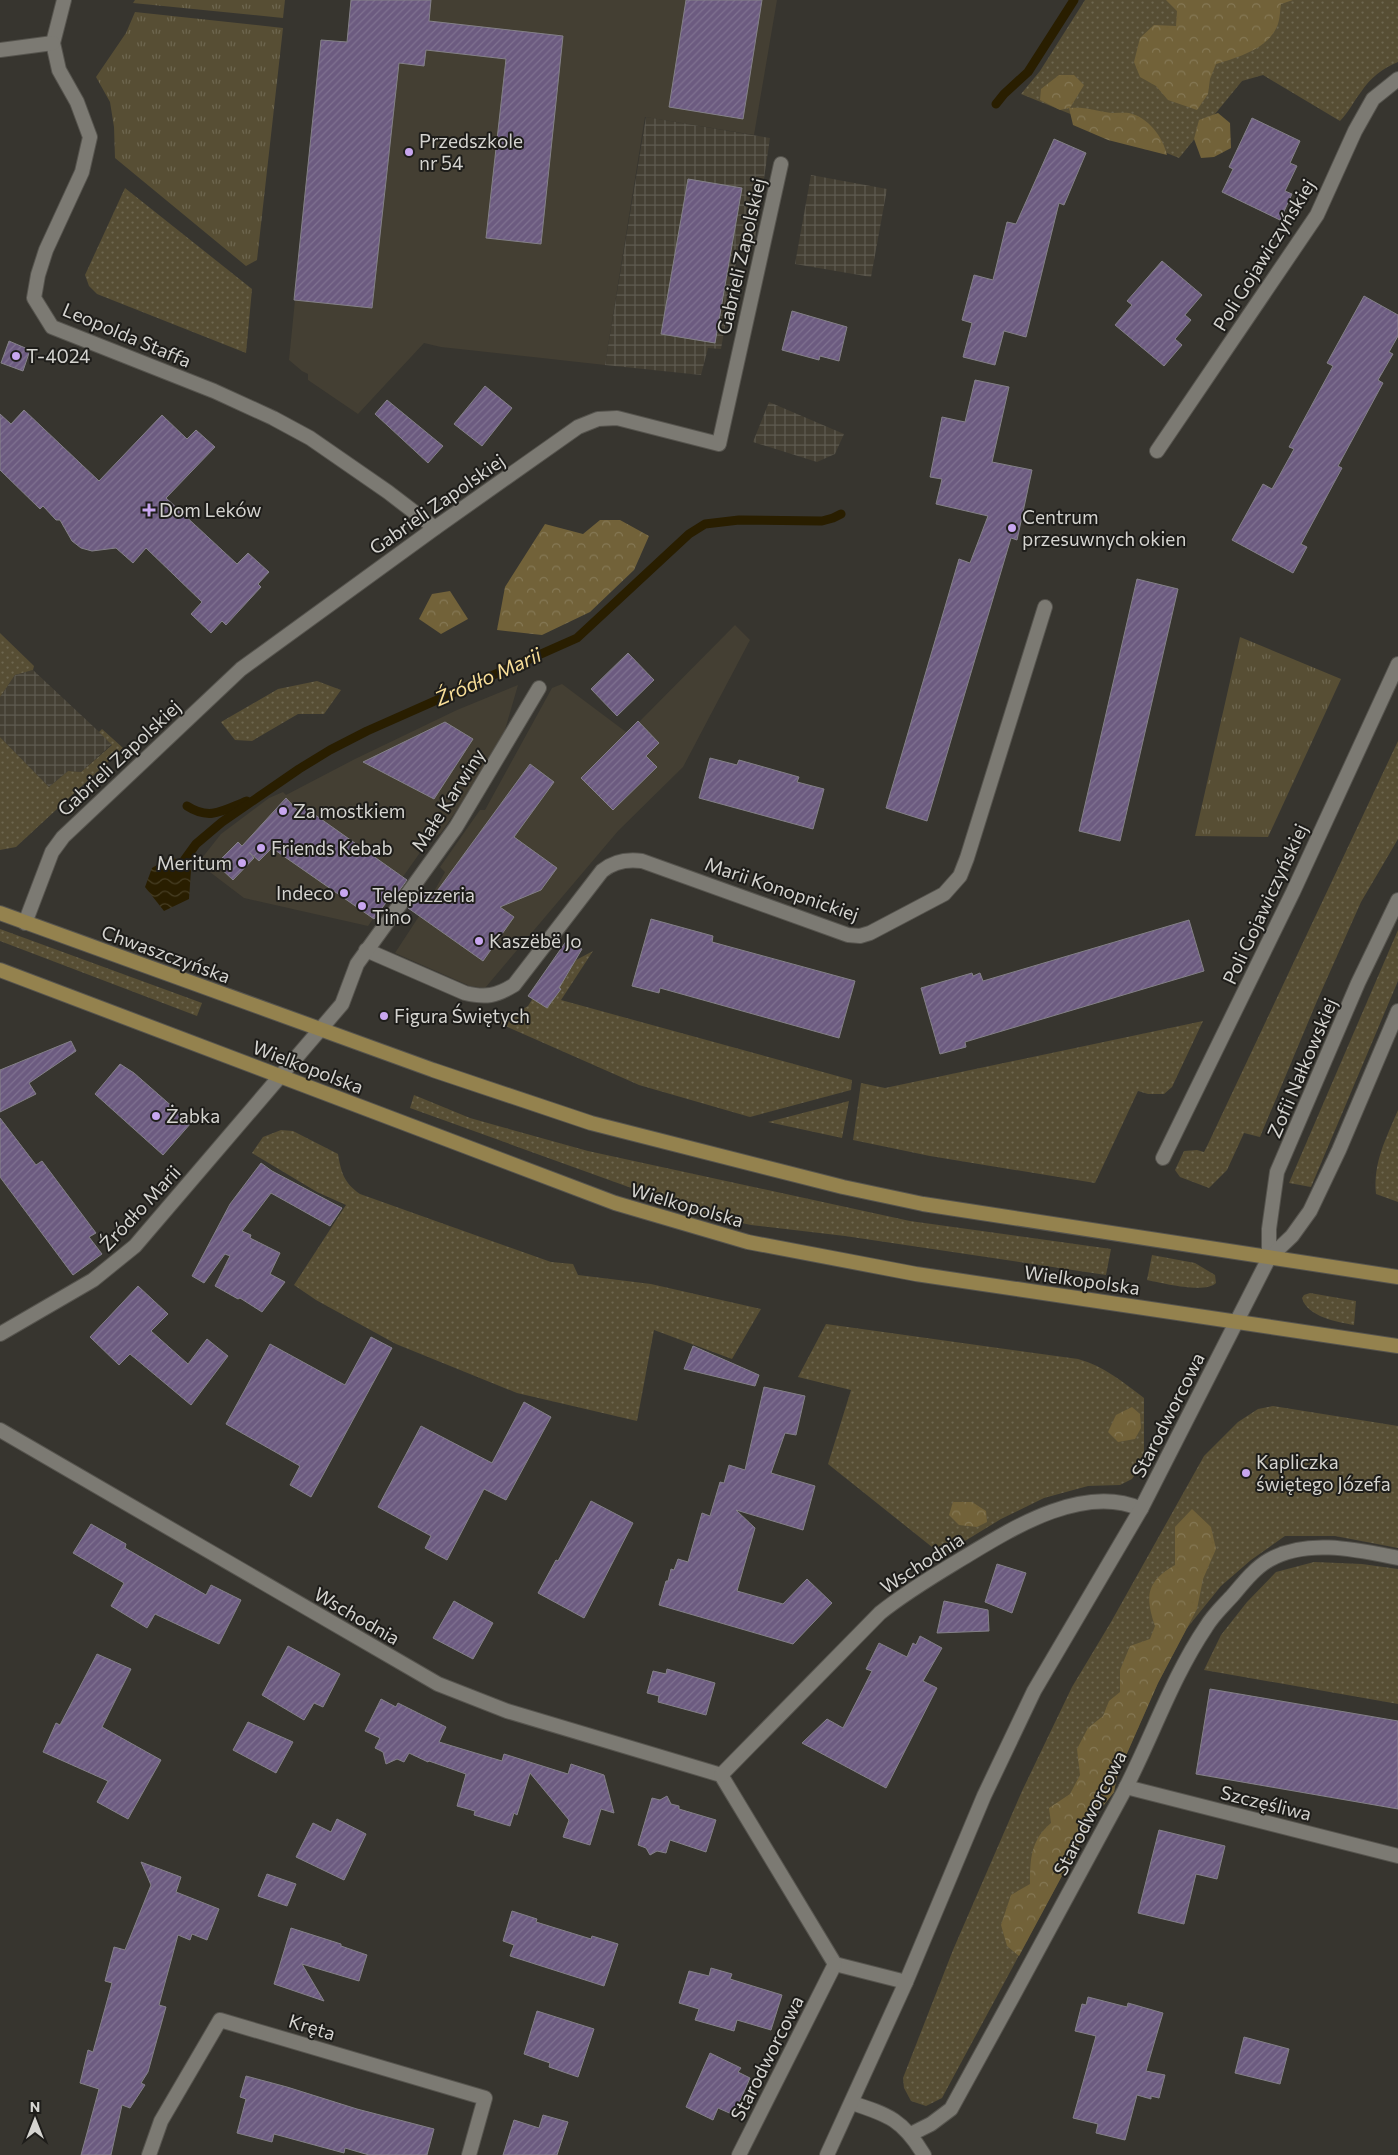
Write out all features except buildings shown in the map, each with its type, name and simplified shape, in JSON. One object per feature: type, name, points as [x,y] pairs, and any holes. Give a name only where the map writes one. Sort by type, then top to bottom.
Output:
[{"type":"main road","name":"Chwaszczyńska","points":[[0,913],[320,1029]]},
{"type":"main road","name":"Wielkopolska","points":[[0,970],[615,1203],[748,1242],[916,1274],[1398,1346]]},
{"type":"main road","points":[[320,1029],[591,1123],[843,1187],[923,1204],[1398,1277]]},
{"type":"street","name":"Leopolda Staffa","points":[[64,0],[53,42],[59,70],[76,102],[90,137],[82,172],[46,250],[38,275],[34,298],[52,327],[214,391],[273,418],[317,444],[388,492],[435,528]]},
{"type":"street","points":[[0,50],[53,42]]},
{"type":"street","name":"Poli Gojawiczyńskiej","points":[[1157,451],[1317,214],[1355,131],[1373,99],[1398,79]]},
{"type":"street","name":"Gabrieli Zapolskiej","points":[[26,923],[52,852],[63,837],[241,669],[578,427],[598,419],[617,418],[720,444],[781,164]]},
{"type":"street","name":"Marii Konopnickiej","points":[[366,950],[465,993],[482,997],[502,992],[514,985],[602,871],[609,865],[629,859],[642,861],[848,935],[860,936],[870,933],[944,894],[960,876],[1044,607]]},
{"type":"street","name":"Poli Gojawiczyńskiej","points":[[1163,1158],[1293,892],[1398,664]]},
{"type":"street","name":"Małe Karwiny","points":[[320,1029],[342,1004],[357,964],[366,950],[456,827],[539,688]]},
{"type":"street","name":"Zofii Nałkowskiej","points":[[1269,1258],[1269,1229],[1277,1172],[1358,983],[1398,900]]},
{"type":"street","name":"Zofii Nałkowskiej","points":[[1236,1321],[1269,1258],[1292,1236],[1310,1210],[1339,1150],[1398,1011]]},
{"type":"street","name":"Źródło Marii","points":[[0,1334],[93,1280],[135,1246],[320,1029]]},
{"type":"street","name":"Starodworcowa","points":[[828,2155],[906,1982],[984,1796],[1034,1691],[1140,1509],[1236,1321]]},
{"type":"street","name":"Wschodnia","points":[[0,1430],[438,1684],[499,1708],[721,1775],[880,1613],[906,1593],[1020,1524],[1066,1507],[1094,1503],[1125,1502],[1140,1509]]},
{"type":"street","name":"Starodworcowa","points":[[911,2134],[931,2124],[951,2109],[1035,1958],[1126,1787],[1184,1662],[1207,1625],[1255,1570],[1270,1559],[1310,1547],[1365,1552],[1398,1558]]},
{"type":"street","points":[[721,1775],[835,1964],[906,1982]]},
{"type":"street","name":"Szczęśliwa","points":[[1126,1787],[1398,1856]]},
{"type":"street","name":"Starodworcowa","points":[[739,2155],[835,1964]]},
{"type":"street","name":"Kręta","points":[[148,2155],[161,2121],[220,2020],[484,2098],[469,2155]]},
{"type":"street","points":[[852,2103],[896,2120],[911,2134],[924,2155]]},
{"type":"shaded area","points":[[351,0],[777,0],[754,135],[645,117],[605,365],[441,347],[424,343],[358,414],[308,380],[308,374],[289,360],[321,40],[347,42]]},
{"type":"shaded area","points":[[646,117],[770,138],[754,246],[739,245],[721,349],[708,348],[701,375],[605,365]]},
{"type":"shaded area","points":[[811,175],[887,189],[871,277],[795,264]]},
{"type":"shaded area","points":[[769,402],[844,434],[835,454],[817,462],[753,442]]},
{"type":"shaded area","points":[[735,625],[750,640],[683,767],[618,831],[485,988],[470,986],[395,953],[445,872],[440,867],[480,810],[485,810],[552,688],[562,684],[626,732],[639,722]]},
{"type":"shaded area","points":[[33,670],[112,744],[81,772],[68,771],[49,787],[0,737],[0,697],[15,675]]},
{"type":"shaded area","points":[[518,685],[500,747],[441,833],[429,840],[368,926],[244,898],[198,863],[221,834],[269,798],[283,792],[286,795],[355,759],[457,710]]},
{"type":"green space","points":[[135,0],[285,0],[283,18],[133,3]]},
{"type":"green space","points":[[1085,0],[1398,0],[1398,62],[1382,70],[1373,78],[1340,121],[1263,75],[1242,81],[1179,158],[1021,94],[1040,71]]},
{"type":"green space","points":[[1166,0],[1293,0],[1281,4],[1278,24],[1268,40],[1252,51],[1216,64],[1210,79],[1208,94],[1197,110],[1168,100],[1156,86],[1140,77],[1134,62],[1140,38],[1154,25],[1176,26],[1177,11]]},
{"type":"green space","points":[[135,12],[283,28],[257,260],[246,266],[115,158],[114,127],[110,102],[96,77],[126,33]]},
{"type":"green space","points":[[1059,75],[1074,75],[1084,85],[1070,108],[1136,115],[1154,129],[1162,141],[1167,155],[1108,140],[1073,125],[1069,108],[1060,110],[1040,100],[1041,89]]},
{"type":"green space","points":[[1218,113],[1230,123],[1231,148],[1214,157],[1201,158],[1194,139],[1199,120]]},
{"type":"green space","points":[[125,188],[252,289],[246,353],[97,294],[89,286],[85,275]]},
{"type":"green space","points":[[600,520],[620,520],[649,536],[634,570],[590,612],[542,635],[497,630],[505,587],[545,524],[583,534]]},
{"type":"green space","points":[[450,591],[468,619],[441,634],[419,619],[432,594]]},
{"type":"green space","points":[[0,633],[34,666],[33,670],[15,675],[0,697]]},
{"type":"green space","points":[[1240,637],[1341,679],[1268,837],[1195,836]]},
{"type":"green space","points":[[317,681],[341,690],[324,714],[298,714],[252,741],[235,740],[221,722],[278,689]]},
{"type":"green space","points":[[102,729],[123,748],[16,847],[0,850],[0,737],[49,787],[68,771],[81,772],[112,745],[99,732]]},
{"type":"green space","points":[[1398,741],[1398,839],[1361,902],[1260,1137],[1244,1133],[1227,1170],[1209,1188],[1180,1177],[1175,1170],[1184,1151],[1197,1150],[1204,1152]]},
{"type":"green space","points":[[0,929],[202,1003],[197,1016],[0,941]]},
{"type":"green space","points":[[1398,930],[1398,981],[1311,1187],[1289,1183]]},
{"type":"green space","points":[[593,951],[561,1000],[852,1080],[851,1090],[750,1117],[639,1085],[494,1021],[495,1017],[503,1021],[528,1006],[533,998],[547,1008],[561,989],[542,976],[566,977],[576,960]]},
{"type":"green space","points":[[1203,1021],[1172,1087],[1164,1094],[1148,1094],[1138,1091],[1095,1183],[930,1156],[853,1140],[861,1083],[885,1088]]},
{"type":"green space","points":[[414,1095],[470,1118],[588,1151],[910,1221],[1111,1249],[1106,1275],[845,1236],[751,1225],[709,1216],[410,1108]]},
{"type":"green space","points":[[849,1101],[842,1138],[768,1122]]},
{"type":"green space","points":[[1398,1110],[1398,1202],[1376,1194],[1376,1171],[1381,1151]]},
{"type":"green space","points":[[281,1130],[293,1131],[338,1154],[344,1177],[350,1186],[360,1194],[551,1262],[573,1264],[578,1275],[651,1284],[761,1309],[732,1359],[654,1330],[637,1421],[517,1393],[396,1344],[316,1300],[294,1285],[346,1205],[317,1192],[252,1153],[263,1137]]},
{"type":"green space","points":[[1152,1255],[1195,1263],[1215,1275],[1216,1283],[1203,1288],[1193,1288],[1147,1280]]},
{"type":"green space","points":[[1310,1293],[1356,1301],[1354,1325],[1324,1317],[1310,1310],[1302,1298]]},
{"type":"green space","points":[[826,1324],[1078,1359],[1087,1362],[1113,1375],[1144,1398],[1144,1461],[1132,1479],[1120,1485],[1088,1486],[1044,1498],[1001,1519],[942,1555],[828,1464],[851,1390],[798,1377]]},
{"type":"green space","points":[[1273,1406],[1398,1426],[1398,1548],[1335,1536],[1285,1536],[1251,1560],[1221,1586],[1187,1628],[1158,1683],[1117,1776],[1114,1792],[1092,1820],[942,2098],[926,2106],[911,2101],[904,2088],[903,2078],[953,1950],[1022,1791],[1072,1687],[1111,1622],[1204,1456],[1238,1422],[1258,1409]]},
{"type":"green space","points":[[1132,1407],[1140,1414],[1141,1428],[1135,1439],[1118,1442],[1108,1432],[1116,1415]]},
{"type":"green space","points":[[953,1502],[972,1502],[986,1511],[987,1522],[977,1527],[959,1525],[949,1515]]},
{"type":"green space","points":[[1192,1509],[1211,1527],[1216,1549],[1203,1579],[1197,1609],[1158,1683],[1117,1776],[1114,1792],[1092,1820],[1019,1956],[1007,1946],[1001,1925],[1011,1895],[1030,1884],[1030,1866],[1033,1850],[1039,1836],[1051,1823],[1049,1808],[1070,1794],[1080,1775],[1077,1749],[1088,1728],[1103,1716],[1109,1701],[1120,1692],[1120,1670],[1130,1646],[1150,1639],[1155,1626],[1150,1606],[1150,1591],[1158,1577],[1175,1565],[1175,1527]]},
{"type":"green space","points":[[1314,1562],[1362,1564],[1398,1569],[1398,1704],[1204,1670],[1221,1635],[1247,1602],[1276,1572]]},
{"type":"water","points":[[172,856],[191,870],[189,899],[164,911],[145,887],[152,868]]},
{"type":"waterway","name":"Źródło Marii","points":[[996,104],[1028,72],[1074,0]]},
{"type":"waterway","name":"Źródło Marii","points":[[175,873],[196,844],[222,822],[330,750],[367,731],[577,638],[689,534],[705,524],[739,520],[822,521],[841,514]]},
{"type":"waterway","points":[[187,806],[203,813],[210,813],[247,801]]},
{"type":"place","name":"Przedszkole nr 54","points":[[409,152]]},
{"type":"place","name":"T-4024","points":[[16,356]]},
{"type":"place","name":"Dom Leków","points":[[149,510]]},
{"type":"place","name":"Centrum przesuwnych okien","points":[[1012,528]]},
{"type":"place","name":"Za mostkiem","points":[[283,811]]},
{"type":"place","name":"Friends Kebab","points":[[261,848]]},
{"type":"place","name":"Meritum","points":[[242,863]]},
{"type":"place","name":"Indeco","points":[[344,893]]},
{"type":"place","name":"Telepizzeria Tino","points":[[362,906]]},
{"type":"place","name":"Kaszëbë Jo","points":[[479,941]]},
{"type":"place","name":"Figura Świętych","points":[[384,1016]]},
{"type":"place","name":"Żabka","points":[[156,1116]]},
{"type":"place","name":"Kapliczka świętego Józefa","points":[[1246,1473]]}]
